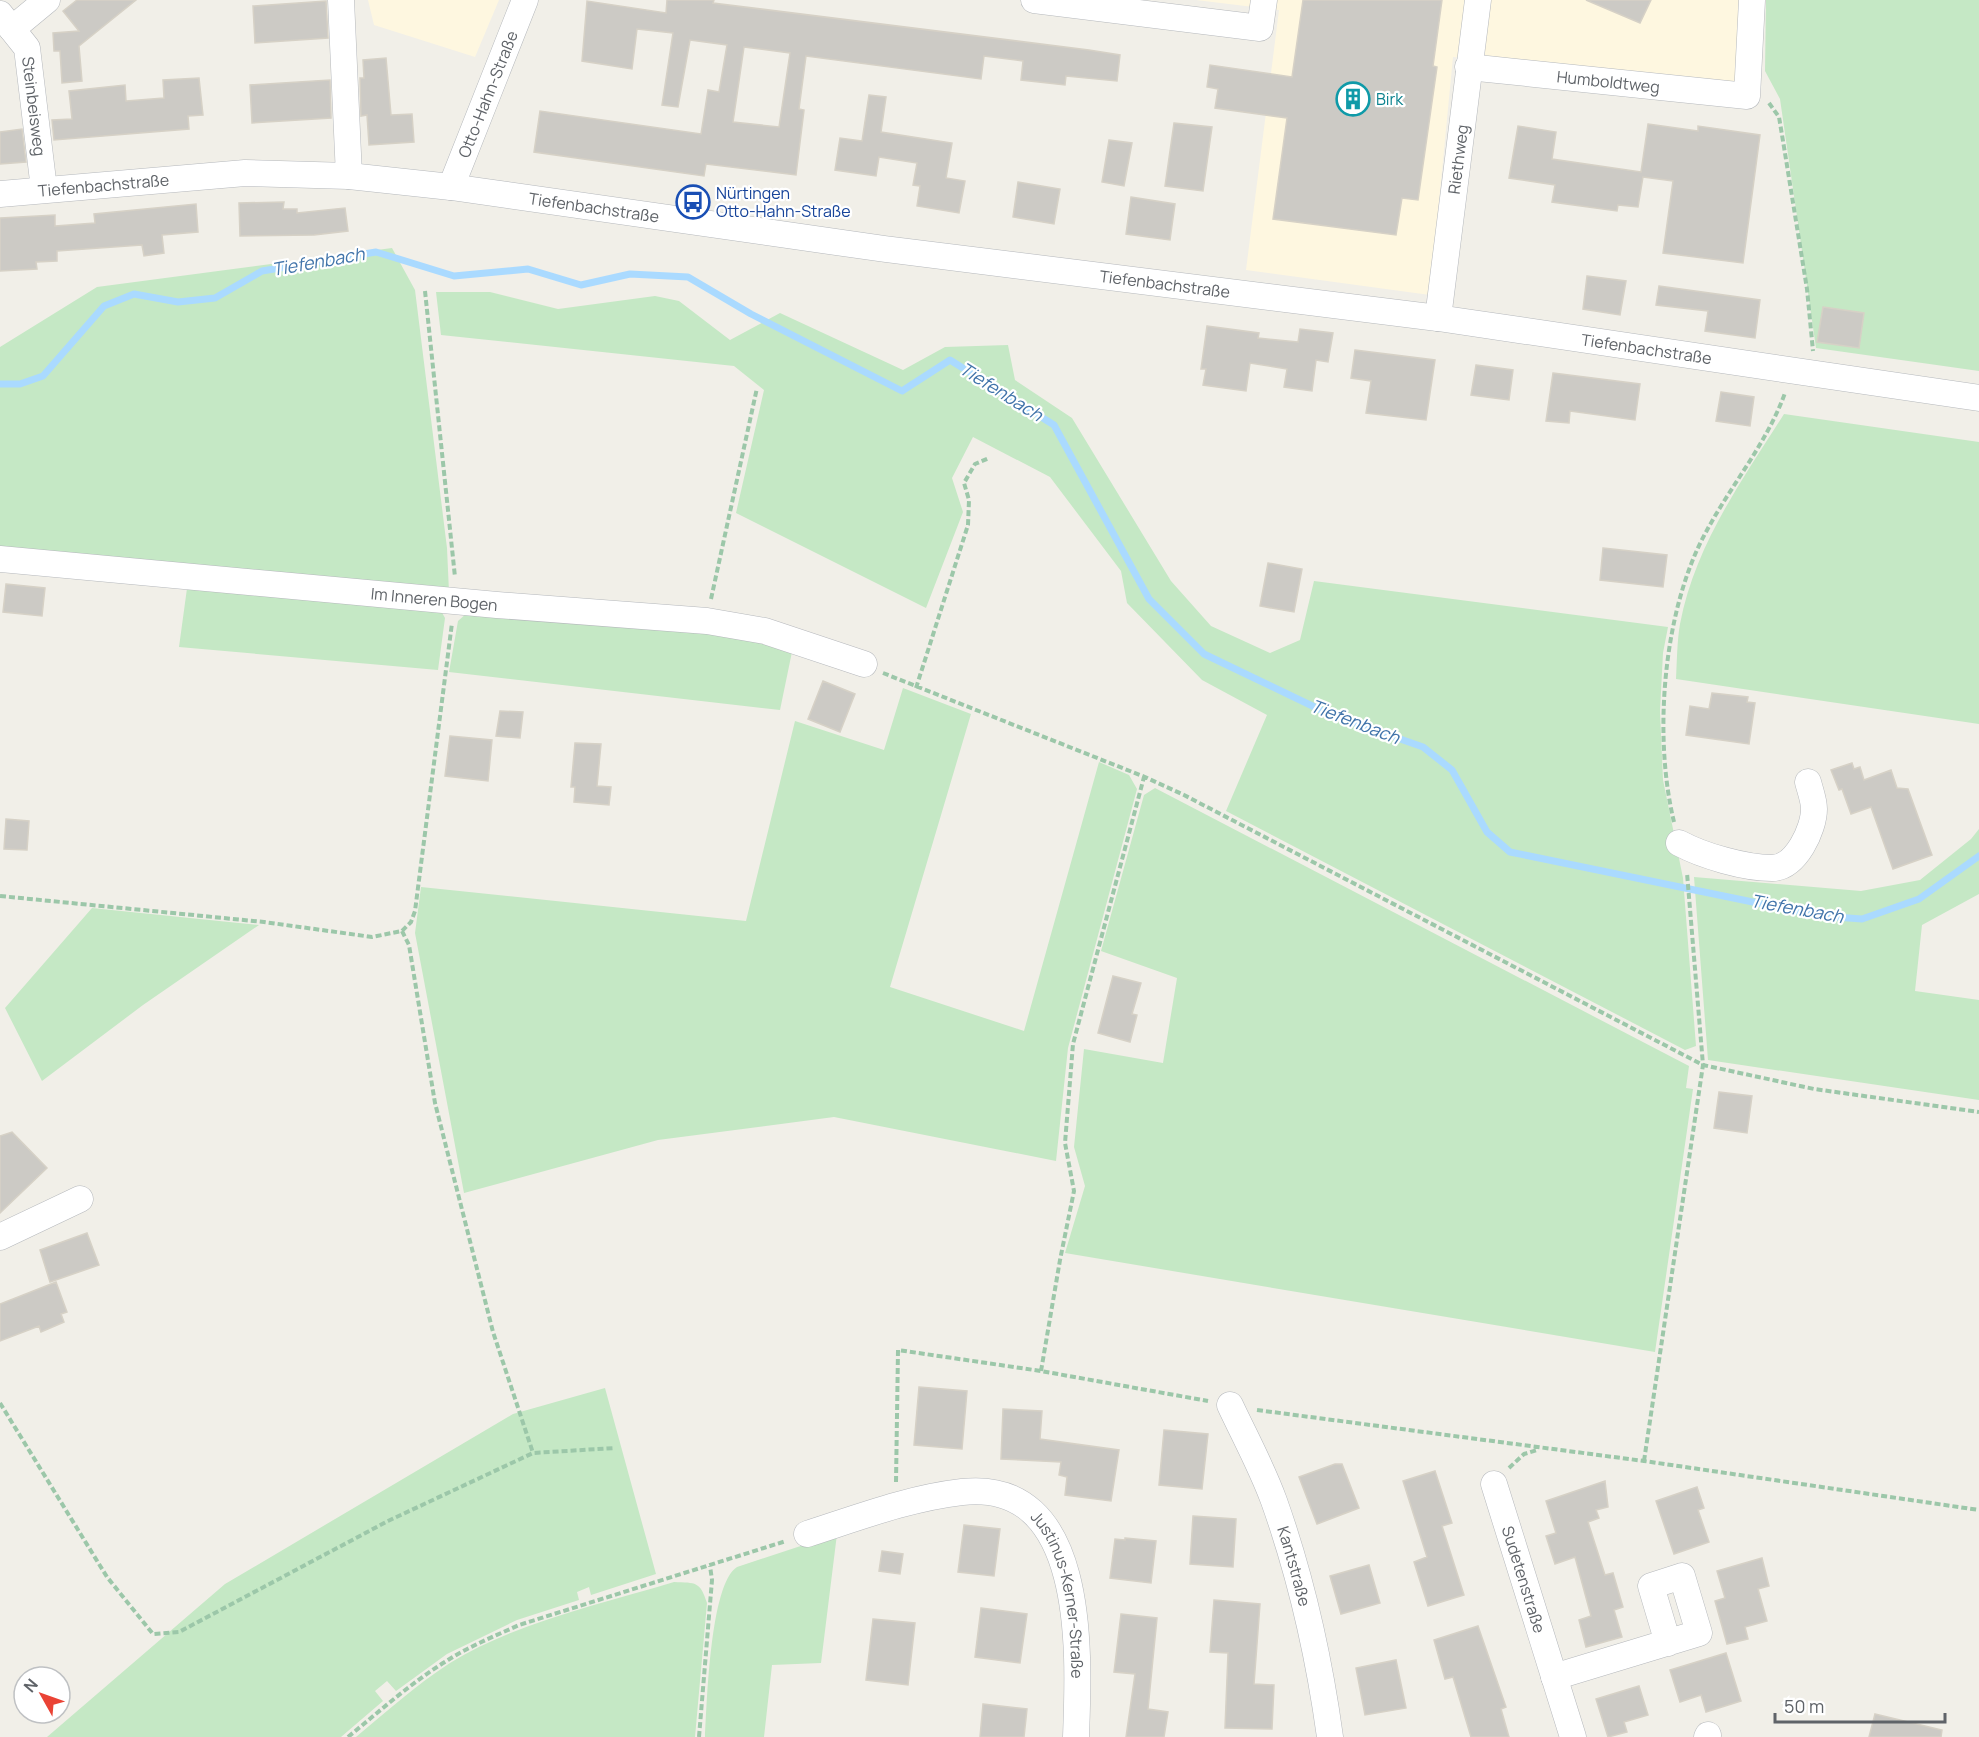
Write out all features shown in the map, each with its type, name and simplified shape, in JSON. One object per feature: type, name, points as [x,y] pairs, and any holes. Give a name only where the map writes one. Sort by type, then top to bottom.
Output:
[{"type":"street","name":"Steinbeisweg","points":[[45,189],[27,48],[6,21],[47,0]]},
{"type":"street","points":[[341,0],[349,176]]},
{"type":"street","name":"Otto-Hahn-Straße","points":[[451,187],[525,0]]},
{"type":"street","points":[[1034,0],[1260,28],[1264,0]]},
{"type":"street","name":"Riethweg","points":[[1438,318],[1478,0]]},
{"type":"street","points":[[1747,96],[1752,0]]},
{"type":"street","name":"Humboldtweg","points":[[1468,67],[1747,96]]},
{"type":"street","name":"Tiefenbachstraße","points":[[0,194],[245,173],[349,176],[451,187],[920,253],[1438,318],[1979,398]]},
{"type":"street","name":"Im Inneren Bogen","points":[[0,559],[454,601],[707,621],[765,631],[864,664]]},
{"type":"street","points":[[1679,843],[1713,858],[1774,869],[1791,861],[1804,841],[1813,819],[1814,806],[1808,782]]},
{"type":"street","points":[[0,1237],[80,1199]]},
{"type":"street","name":"Kantstraße","points":[[1230,1405],[1273,1499],[1298,1574],[1324,1694],[1330,1737]]},
{"type":"street","name":"Sudetenstraße","points":[[1494,1484],[1572,1737]]},
{"type":"street","name":"Justinus-Kerner-Straße","points":[[807,1534],[895,1506],[962,1492],[988,1492],[1021,1502],[1046,1528],[1065,1562],[1071,1593],[1077,1668],[1076,1737]]},
{"type":"street","points":[[1554,1677],[1668,1643]]},
{"type":"path","points":[[1679,843],[1671,808],[1665,742],[1669,653],[1674,621],[1691,565],[1705,533],[1773,424],[1813,347],[1807,289],[1779,117],[1773,106],[1764,99],[1747,96]]},
{"type":"path","points":[[0,896],[264,922],[372,937],[402,931],[411,922],[415,911],[456,572],[425,291]]},
{"type":"path","points":[[707,621],[757,388]]},
{"type":"path","points":[[916,688],[968,525],[969,500],[964,483],[975,464],[989,458]]},
{"type":"path","points":[[864,664],[916,688],[1144,777],[1225,815],[1703,1065],[1814,1089],[1979,1112]]},
{"type":"path","points":[[1041,1371],[1074,1191],[1065,1143],[1073,1044],[1144,777]]},
{"type":"path","points":[[1644,1461],[1703,1065],[1688,876]]},
{"type":"path","points":[[402,931],[409,945],[435,1103],[493,1332],[533,1454]]},
{"type":"path","points":[[895,1506],[898,1350],[1041,1371],[1230,1405],[1539,1449],[1644,1461],[1979,1510]]},
{"type":"path","points":[[0,1403],[107,1577],[153,1634],[179,1632],[388,1521],[533,1454],[615,1448]]},
{"type":"path","points":[[1494,1484],[1524,1454],[1539,1449]]},
{"type":"path","points":[[348,1737],[408,1687],[448,1659],[478,1643],[519,1625],[807,1534]]},
{"type":"path","points":[[699,1737],[712,1588],[710,1566]]},
{"type":"shaded area","points":[[368,0],[499,0],[475,57],[374,25]]},
{"type":"shaded area","points":[[1196,0],[1745,0],[1740,86],[1684,83],[1453,57],[1430,295],[1246,270],[1279,10]]},
{"type":"green space","points":[[1766,0],[1979,0],[1979,371],[1816,348],[1780,99],[1765,71]]},
{"type":"green space","points":[[392,248],[415,290],[447,548],[449,592],[0,547],[0,347],[97,287]]},
{"type":"green space","points":[[436,292],[490,292],[558,309],[655,296],[679,301],[730,340],[780,313],[903,370],[945,347],[1008,345],[1015,380],[1072,418],[1171,581],[1211,626],[1270,653],[1300,640],[1314,581],[1668,627],[1663,653],[1660,711],[1663,780],[1683,878],[1696,1046],[1685,1050],[1226,811],[1267,715],[1202,680],[1127,603],[1121,571],[1050,477],[973,437],[952,478],[963,512],[926,608],[736,513],[764,390],[734,366],[441,335]]},
{"type":"green space","points":[[1784,414],[1979,442],[1979,724],[1676,679],[1680,624],[1687,595],[1708,540]]},
{"type":"green space","points":[[188,581],[440,609],[445,618],[438,670],[179,647]]},
{"type":"green space","points":[[467,613],[733,631],[793,647],[780,710],[449,672],[458,621]]},
{"type":"green space","points":[[903,688],[971,714],[890,987],[1024,1031],[1099,762],[1129,775],[1137,789],[1068,1048],[1056,1161],[834,1117],[658,1140],[464,1193],[415,933],[421,887],[746,921],[795,721],[884,750]]},
{"type":"green space","points":[[1155,788],[1689,1066],[1686,1088],[1693,1089],[1655,1352],[1065,1253],[1085,1186],[1074,1147],[1084,1049],[1163,1063],[1177,978],[1101,951],[1144,795]]},
{"type":"green space","points":[[1979,829],[1979,894],[1922,925],[1915,991],[1979,1000],[1979,1100],[1708,1060],[1694,877],[1861,891],[1920,880],[1971,839]]},
{"type":"green space","points":[[92,908],[259,925],[143,1005],[42,1081],[5,1008]]},
{"type":"green space","points":[[605,1388],[656,1574],[591,1595],[589,1587],[577,1592],[579,1600],[517,1620],[447,1654],[396,1691],[387,1681],[375,1691],[383,1701],[341,1737],[47,1737],[61,1725],[72,1725],[72,1716],[225,1584],[513,1414]]},
{"type":"green space","points":[[837,1534],[821,1663],[772,1665],[764,1737],[705,1737],[712,1646],[721,1596],[728,1578],[737,1567]]},
{"type":"green space","points":[[674,1582],[696,1585],[702,1591],[707,1603],[695,1737],[356,1737],[425,1680],[475,1649],[559,1616]]},
{"type":"building","points":[[77,0],[136,0],[79,46],[82,81],[62,83],[60,51],[54,51],[53,33],[79,31],[63,11]]},
{"type":"building","points":[[667,0],[714,0],[713,3],[1089,50],[1120,55],[1117,81],[1066,76],[1065,85],[1021,80],[1023,61],[984,56],[981,79],[806,56],[799,109],[804,110],[796,175],[706,164],[704,176],[534,152],[540,111],[701,134],[708,90],[719,92],[727,45],[690,40],[678,107],[662,105],[673,33],[637,29],[632,69],[582,61],[587,1],[666,13]],"holes":[[[744,47],[790,53],[779,127],[733,122]]]},
{"type":"building","name":"Birk","points":[[1303,0],[1442,0],[1433,66],[1437,67],[1418,200],[1402,198],[1396,235],[1273,219],[1287,118],[1215,108],[1218,89],[1207,87],[1210,65],[1292,77]]},
{"type":"building","points":[[1586,0],[1651,0],[1640,23]]},
{"type":"building","points":[[326,1],[328,38],[255,43],[253,6]]},
{"type":"building","points":[[386,58],[391,115],[412,114],[414,142],[369,145],[367,115],[361,116],[360,78],[364,78],[363,60]]},
{"type":"building","points":[[199,78],[203,115],[188,116],[189,129],[54,140],[52,120],[72,119],[69,91],[125,85],[126,101],[164,98],[163,80]]},
{"type":"building","points":[[330,80],[331,118],[252,123],[250,85]]},
{"type":"building","points":[[869,95],[886,97],[881,132],[952,143],[946,178],[965,181],[959,213],[917,206],[920,186],[913,185],[917,163],[879,157],[876,176],[835,170],[840,138],[862,141]]},
{"type":"building","points":[[1174,123],[1212,127],[1203,191],[1165,186]]},
{"type":"building","points":[[1648,124],[1698,131],[1698,126],[1760,135],[1743,263],[1663,253],[1673,181],[1643,177],[1638,207],[1618,205],[1617,211],[1552,202],[1555,185],[1509,178],[1518,126],[1556,132],[1552,159],[1641,172]]},
{"type":"building","points":[[22,129],[26,162],[0,164],[0,132]]},
{"type":"building","points":[[1109,140],[1132,143],[1124,186],[1102,182]]},
{"type":"building","points":[[1018,182],[1060,189],[1054,224],[1013,217]]},
{"type":"building","points":[[1131,197],[1175,204],[1170,240],[1126,234]]},
{"type":"building","points":[[284,202],[283,209],[297,209],[297,213],[345,208],[348,231],[314,235],[240,236],[239,203]]},
{"type":"building","points":[[196,204],[198,232],[162,235],[164,253],[144,256],[142,245],[57,251],[57,261],[36,262],[37,269],[0,271],[0,218],[55,215],[55,226],[95,223],[94,214]]},
{"type":"building","points":[[1587,276],[1626,281],[1620,315],[1583,309]]},
{"type":"building","points":[[1659,286],[1760,300],[1755,338],[1705,331],[1708,311],[1656,305]]},
{"type":"building","points":[[1823,307],[1864,313],[1859,348],[1817,342]]},
{"type":"building","points":[[1207,326],[1259,333],[1258,338],[1298,342],[1300,329],[1333,333],[1328,362],[1316,360],[1312,391],[1284,387],[1287,369],[1250,363],[1246,391],[1203,385],[1206,369],[1201,369]]},
{"type":"building","points":[[1355,350],[1435,360],[1426,420],[1366,413],[1371,381],[1351,378]]},
{"type":"building","points":[[1476,365],[1513,370],[1509,400],[1471,395]]},
{"type":"building","points":[[1553,373],[1640,384],[1635,420],[1570,411],[1569,423],[1546,421]]},
{"type":"building","points":[[1721,392],[1754,397],[1750,426],[1716,421]]},
{"type":"building","points":[[1603,548],[1667,555],[1663,587],[1600,580]]},
{"type":"building","points":[[1268,563],[1302,569],[1294,612],[1260,606]]},
{"type":"building","points":[[6,584],[45,588],[42,616],[3,612]]},
{"type":"building","points":[[823,681],[855,694],[840,732],[808,719]]},
{"type":"building","points":[[1712,693],[1748,697],[1747,702],[1755,703],[1749,744],[1686,735],[1690,706],[1709,709]]},
{"type":"building","points":[[500,711],[523,712],[520,738],[496,736]]},
{"type":"building","points":[[450,736],[492,740],[488,781],[445,776]]},
{"type":"building","points":[[575,743],[601,744],[597,786],[611,787],[609,805],[574,802],[575,787],[571,787]]},
{"type":"building","points":[[1852,763],[1854,769],[1860,767],[1864,780],[1891,770],[1897,788],[1908,789],[1932,855],[1893,869],[1871,807],[1851,814],[1842,789],[1839,790],[1831,770]]},
{"type":"building","points":[[6,819],[29,821],[27,850],[4,849]]},
{"type":"building","points":[[1113,976],[1141,983],[1132,1014],[1137,1015],[1130,1042],[1098,1033]]},
{"type":"building","points":[[1719,1092],[1752,1096],[1747,1133],[1714,1128]]},
{"type":"building","points":[[12,1132],[47,1168],[0,1213],[0,1136]]},
{"type":"building","points":[[87,1233],[99,1265],[50,1282],[40,1250]]},
{"type":"building","points":[[56,1282],[67,1312],[61,1314],[64,1322],[41,1332],[39,1326],[0,1341],[0,1304]]},
{"type":"building","points":[[919,1387],[967,1391],[962,1449],[914,1445]]},
{"type":"building","points":[[1003,1409],[1042,1411],[1040,1439],[1119,1450],[1111,1501],[1065,1495],[1067,1477],[1059,1475],[1061,1462],[1001,1459]]},
{"type":"building","points":[[1164,1430],[1208,1434],[1202,1489],[1159,1485]]},
{"type":"building","points":[[1335,1464],[1342,1464],[1359,1508],[1317,1524],[1299,1477]]},
{"type":"building","points":[[1435,1471],[1452,1523],[1442,1526],[1464,1595],[1428,1606],[1414,1562],[1427,1557],[1403,1481]]},
{"type":"building","points":[[1605,1481],[1608,1507],[1596,1510],[1599,1518],[1588,1522],[1605,1575],[1613,1573],[1623,1607],[1614,1610],[1622,1637],[1586,1647],[1579,1620],[1591,1616],[1575,1557],[1555,1564],[1546,1536],[1556,1533],[1546,1501]]},
{"type":"building","points":[[1697,1487],[1704,1508],[1698,1510],[1709,1542],[1674,1554],[1656,1501]]},
{"type":"building","points":[[1193,1516],[1236,1519],[1233,1567],[1190,1564]]},
{"type":"building","points":[[964,1525],[1000,1529],[994,1576],[958,1572]]},
{"type":"building","points":[[1125,1538],[1156,1541],[1151,1583],[1110,1578],[1115,1539],[1125,1540]]},
{"type":"building","points":[[882,1551],[903,1554],[900,1574],[879,1571]]},
{"type":"building","points":[[1762,1558],[1769,1586],[1758,1589],[1767,1621],[1745,1627],[1748,1639],[1727,1644],[1715,1601],[1725,1598],[1717,1571]]},
{"type":"building","points":[[1369,1565],[1380,1603],[1341,1614],[1330,1576]]},
{"type":"building","points":[[1214,1600],[1260,1604],[1254,1684],[1274,1685],[1272,1729],[1225,1728],[1228,1653],[1210,1652]]},
{"type":"building","points":[[981,1608],[1027,1614],[1020,1663],[975,1657]]},
{"type":"building","points":[[1121,1614],[1157,1618],[1148,1709],[1168,1712],[1164,1737],[1126,1737],[1135,1674],[1114,1672]]},
{"type":"building","points":[[873,1619],[915,1623],[908,1685],[866,1680]]},
{"type":"building","points":[[1478,1626],[1506,1707],[1501,1709],[1509,1737],[1471,1737],[1453,1677],[1445,1679],[1434,1640]]},
{"type":"building","points":[[1726,1653],[1741,1701],[1706,1712],[1701,1695],[1680,1702],[1670,1670]]},
{"type":"building","points":[[1396,1660],[1406,1708],[1365,1715],[1356,1668]]},
{"type":"building","points":[[1639,1686],[1648,1715],[1624,1722],[1627,1732],[1608,1737],[1596,1699]]},
{"type":"building","points":[[983,1704],[1027,1709],[1024,1737],[980,1737]]},
{"type":"building","points":[[1875,1714],[1942,1730],[1941,1737],[1869,1737]]},
{"type":"waterway","name":"Tiefenbach","points":[[0,384],[20,384],[43,376],[104,306],[134,294],[178,302],[215,298],[262,271],[376,252],[454,276],[528,269],[581,285],[630,274],[688,277],[751,314],[902,391],[950,360],[1054,425],[1149,599],[1204,654],[1329,714],[1423,747],[1452,770],[1487,832],[1510,852],[1821,916],[1862,919],[1919,899],[1979,856]]},
{"type":"place","name":"Birk","points":[[1353,99]]},
{"type":"place","name":"Nürtingen Otto-Hahn-Straße","points":[[693,202]]}]
